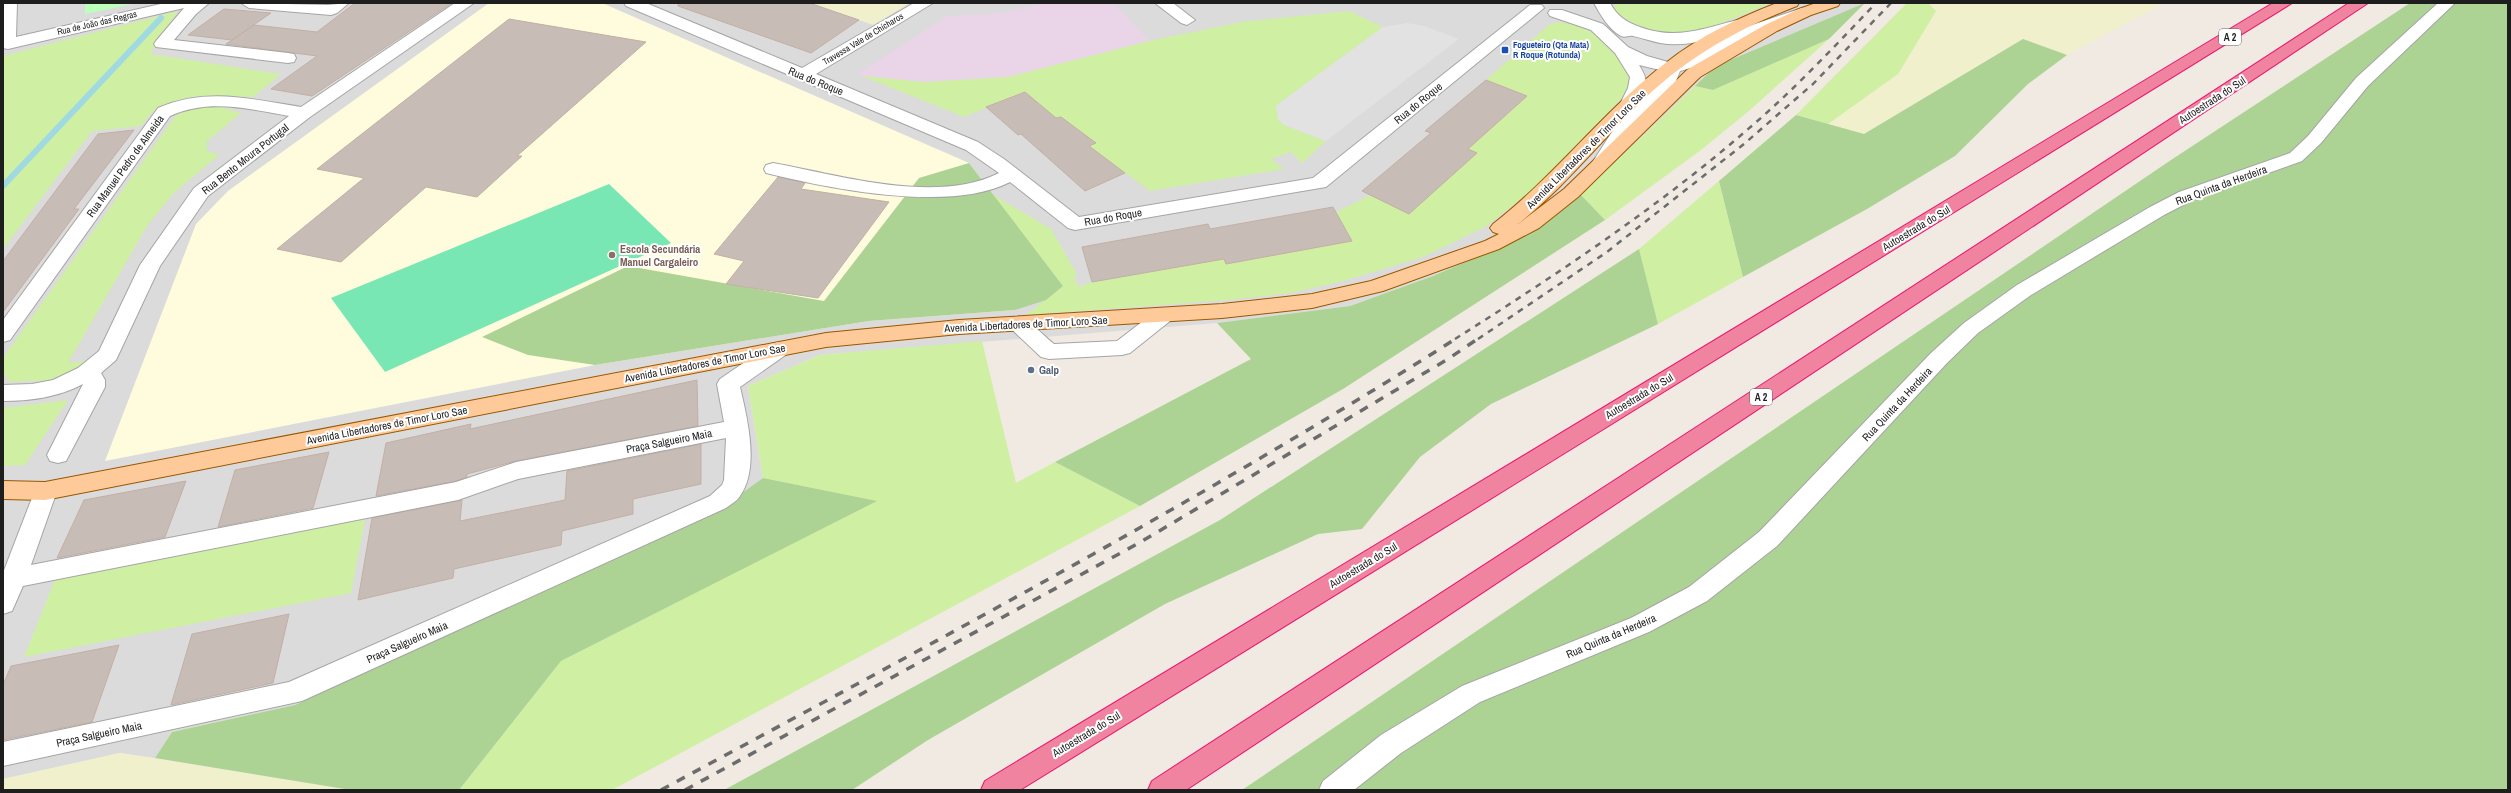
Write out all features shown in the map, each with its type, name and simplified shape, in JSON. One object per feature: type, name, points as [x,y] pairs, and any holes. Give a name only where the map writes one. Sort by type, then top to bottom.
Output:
[{"type":"highway","name":"Autoestrada do Sul","points":[[995,790],[2284,3]]},
{"type":"highway","name":"Autoestrada do Sul","points":[[1162,790],[2360,3]]},
{"type":"main road","name":"Avenida Libertadores de Timor Loro Sae","points":[[1412,274],[1463,250],[1519,215],[1564,173],[1628,106],[1672,66],[1717,34],[1740,24],[1798,7],[1832,3]]},
{"type":"main road","name":"Avenida Libertadores de Timor Loro Sae","points":[[3,490],[45,491],[826,340],[1016,324],[1163,316],[1312,301],[1376,286],[1412,274],[1516,234],[1551,210],[1694,73],[1798,7]]},
{"type":"street","name":"Rua de João das Regras","points":[[9,3],[8,44],[186,3]]},
{"type":"street","points":[[201,3],[190,11],[162,44],[288,58]]},
{"type":"street","points":[[249,3],[331,10],[341,3]]},
{"type":"street","name":"Rua Bento Moura Portugal","points":[[3,393],[44,390],[65,384],[88,372],[108,355],[150,265],[201,192],[304,113],[400,46],[466,3]]},
{"type":"street","name":"Rua do Roque","points":[[632,3],[965,143],[1012,174],[1075,224],[1319,183],[1532,5]]},
{"type":"street","name":"Travessa Vale de Chícharos","points":[[802,75],[925,3]]},
{"type":"street","points":[[1162,3],[1187,20]]},
{"type":"street","points":[[1556,13],[1580,12],[1597,3]]},
{"type":"street","points":[[1602,3],[1615,22],[1636,40],[1661,56],[1672,66]]},
{"type":"street","name":"Rua Quinta da Herdeira","points":[[1333,790],[1391,744],[1471,694],[1640,625],[1698,594],[1768,539],[1939,358],[1971,328],[2024,290],[2156,211],[2186,196],[2296,157],[2311,146],[2361,82],[2447,3]]},
{"type":"street","points":[[1532,5],[1597,26],[1622,50],[1640,60],[1672,66]]},
{"type":"street","name":"Avenida Libertadores de Timor Loro Sae","points":[[1600,164],[1623,128],[1668,82],[1672,75],[1672,66],[1687,66],[1697,62],[1756,27],[1798,7]]},
{"type":"street","points":[[1615,22],[1638,34],[1679,40],[1703,36],[1740,24]]},
{"type":"street","points":[[1622,50],[1638,77],[1637,88],[1628,106]]},
{"type":"street","name":"Rua Manuel Pedro de Almeida","points":[[3,335],[164,112],[184,104],[214,101],[304,113]]},
{"type":"street","points":[[773,169],[931,192],[960,191],[986,186],[1012,174]]},
{"type":"street","points":[[1016,324],[1048,352],[1122,348],[1163,316]]},
{"type":"street","name":"Praça Salgueiro Maia","points":[[3,754],[293,693],[718,502],[732,490],[736,475],[738,428],[728,384],[779,349]]},
{"type":"street","points":[[58,455],[94,387],[94,380],[88,372]]},
{"type":"street","name":"Praça Salgueiro Maia","points":[[13,578],[458,491],[516,472],[738,428]]},
{"type":"street","points":[[3,604],[29,539],[45,491]]},
{"type":"shaded area","points":[[3,3],[1615,3],[1701,31],[1771,3],[1866,3],[1716,66],[1581,195],[1514,241],[1433,276],[1350,306],[1217,323],[820,355],[748,386],[763,478],[725,505],[295,705],[172,732],[155,758],[120,753],[3,779]]},
{"type":"shaded area","name":"Escola Secundária Manuel Cargaleiro","points":[[489,3],[602,3],[969,163],[1063,286],[1015,310],[869,321],[595,365],[105,461],[196,224],[228,191]]},
{"type":"shaded area","points":[[1044,3],[1114,3],[1149,41],[1008,77],[924,82],[891,81],[862,76],[859,73],[948,16],[1003,13]]},
{"type":"shaded area","points":[[1407,23],[1424,26],[1459,39],[1326,141],[1284,125],[1278,119],[1276,106],[1282,101],[1383,27]]},
{"type":"green space","points":[[85,3],[137,3],[85,14]]},
{"type":"green space","points":[[812,3],[910,3],[873,25]]},
{"type":"green space","points":[[1615,3],[1771,3],[1711,26],[1692,31],[1673,33],[1654,31],[1634,24],[1614,11]]},
{"type":"green space","points":[[1865,3],[1829,39],[1713,90],[1695,86],[1716,66]]},
{"type":"green space","points":[[1907,3],[1928,3],[1936,11],[1898,74],[1828,124],[1796,115]]},
{"type":"green space","points":[[1928,3],[2165,3],[2067,55],[2023,39],[1864,134],[1828,124],[1898,74],[1936,11]]},
{"type":"green space","points":[[2410,3],[2508,3],[2508,790],[1242,790],[2171,160]]},
{"type":"green space","points":[[178,11],[150,54],[281,74],[253,97],[205,96],[181,99],[156,109],[141,126],[92,131],[3,249],[3,56]]},
{"type":"green space","points":[[1349,11],[1383,27],[1282,101],[1284,125],[1326,141],[1302,163],[1291,152],[1271,159],[1284,169],[1150,191],[1089,146],[1096,143],[1061,117],[1056,118],[1025,92],[964,117],[862,76],[924,82],[1008,77],[1149,41],[1241,22]]},
{"type":"green space","points":[[1559,22],[1588,31],[1604,42],[1617,57],[1627,73],[1629,78],[1629,87],[1623,97],[1531,191],[1485,227],[1423,257],[1343,281],[1291,293],[1228,300],[1026,315],[1063,286],[992,194],[1051,229],[1077,274],[1074,277],[1079,287],[1092,282],[1224,259],[1227,264],[1352,241],[1336,212],[1371,195],[1477,153],[1468,149],[1527,96],[1486,80],[1550,24]]},
{"type":"green space","points":[[1829,39],[1750,110],[1701,150],[1605,220],[1581,195],[1695,86],[1713,90]]},
{"type":"green space","points":[[2023,39],[2067,55],[2028,84],[1955,156],[1867,209],[1743,277],[1719,181],[1796,115],[1864,134]]},
{"type":"green space","points":[[195,106],[221,107],[241,113],[206,142],[208,152],[220,154],[173,194],[147,226],[68,363],[87,361],[56,380],[9,382],[3,371],[3,358],[176,115]]},
{"type":"green space","points":[[969,163],[1063,286],[1046,300],[1015,310],[869,321],[595,365],[528,355],[482,337],[628,266],[824,301],[919,178]]},
{"type":"green space","points":[[1719,181],[1743,277],[1658,324],[1639,249]]},
{"type":"green space","points":[[609,184],[671,243],[385,372],[331,298]]},
{"type":"green space","points":[[1581,195],[1605,220],[1343,389],[1140,506],[1055,462],[1251,359],[1217,323],[1350,306],[1433,276],[1514,241]]},
{"type":"green space","points":[[1639,249],[1658,324],[1491,404],[1420,457],[1362,529],[1318,534],[1165,604],[928,740],[852,790],[724,790],[1220,520]]},
{"type":"green space","points":[[982,341],[1016,483],[1055,462],[1140,506],[612,790],[459,790],[561,661],[876,501],[763,478],[748,386],[820,355]]},
{"type":"green space","points":[[68,400],[25,465],[3,466],[3,408]]},
{"type":"green space","points":[[763,478],[877,501],[561,661],[459,790],[351,790],[155,758],[172,732],[295,705],[725,505]]},
{"type":"green space","points":[[367,509],[351,593],[24,657],[56,577]]},
{"type":"green space","points":[[120,753],[351,790],[3,790],[3,779]]},
{"type":"building","points":[[355,3],[452,3],[312,96],[271,89],[317,56],[226,44],[254,25],[317,32]]},
{"type":"building","points":[[678,3],[809,3],[859,20],[811,53],[678,6]]},
{"type":"building","points":[[224,9],[271,13],[232,40],[188,35]]},
{"type":"building","points":[[509,19],[646,42],[517,156],[522,156],[477,197],[426,187],[341,262],[277,249],[364,178],[317,169]]},
{"type":"building","points":[[1486,80],[1527,96],[1468,149],[1477,153],[1409,214],[1362,191],[1431,133],[1425,131]]},
{"type":"building","points":[[1025,92],[1056,118],[1061,117],[1096,143],[1089,146],[1125,173],[1085,191],[1021,134],[1018,135],[986,107]]},
{"type":"building","points":[[134,130],[74,209],[79,209],[3,312],[3,261],[98,134]]},
{"type":"building","points":[[778,177],[805,183],[801,189],[889,202],[818,298],[726,284],[744,261],[714,254]]},
{"type":"building","points":[[1333,207],[1352,241],[1226,264],[1224,259],[1092,282],[1082,247],[1208,224],[1210,229]]},
{"type":"building","points":[[697,380],[698,426],[516,461],[467,474],[467,477],[456,481],[376,496],[386,443],[471,424],[470,429]]},
{"type":"building","points":[[701,444],[701,484],[633,499],[633,514],[562,531],[561,545],[454,569],[453,578],[358,600],[372,518],[462,500],[460,521],[565,500],[567,471]]},
{"type":"building","points":[[329,452],[313,508],[218,527],[235,470]]},
{"type":"building","points":[[186,481],[165,537],[57,558],[84,500]]},
{"type":"building","points":[[289,614],[273,683],[171,705],[192,634]]},
{"type":"building","points":[[119,645],[92,722],[3,740],[3,685],[11,666]]},
{"type":"waterway","points":[[3,186],[161,18]]},
{"type":"railway","points":[[1455,339],[1605,240],[1678,187],[1781,100],[1876,3]]},
{"type":"railway","points":[[1478,339],[1607,252],[1744,144],[1813,84],[1891,3]]},
{"type":"railway","points":[[661,790],[963,627],[1162,515],[1360,399],[1457,338]]},
{"type":"railway","points":[[685,790],[1139,543],[1448,359],[1479,338]]},
{"type":"place","name":"Fogueteiro (Qta Mata) R Roque (Rotunda)","points":[[1505,50]]},
{"type":"place","name":"Escola Secundária Manuel Cargaleiro","points":[[612,255]]},
{"type":"place","name":"Galp","points":[[1031,370]]}]
